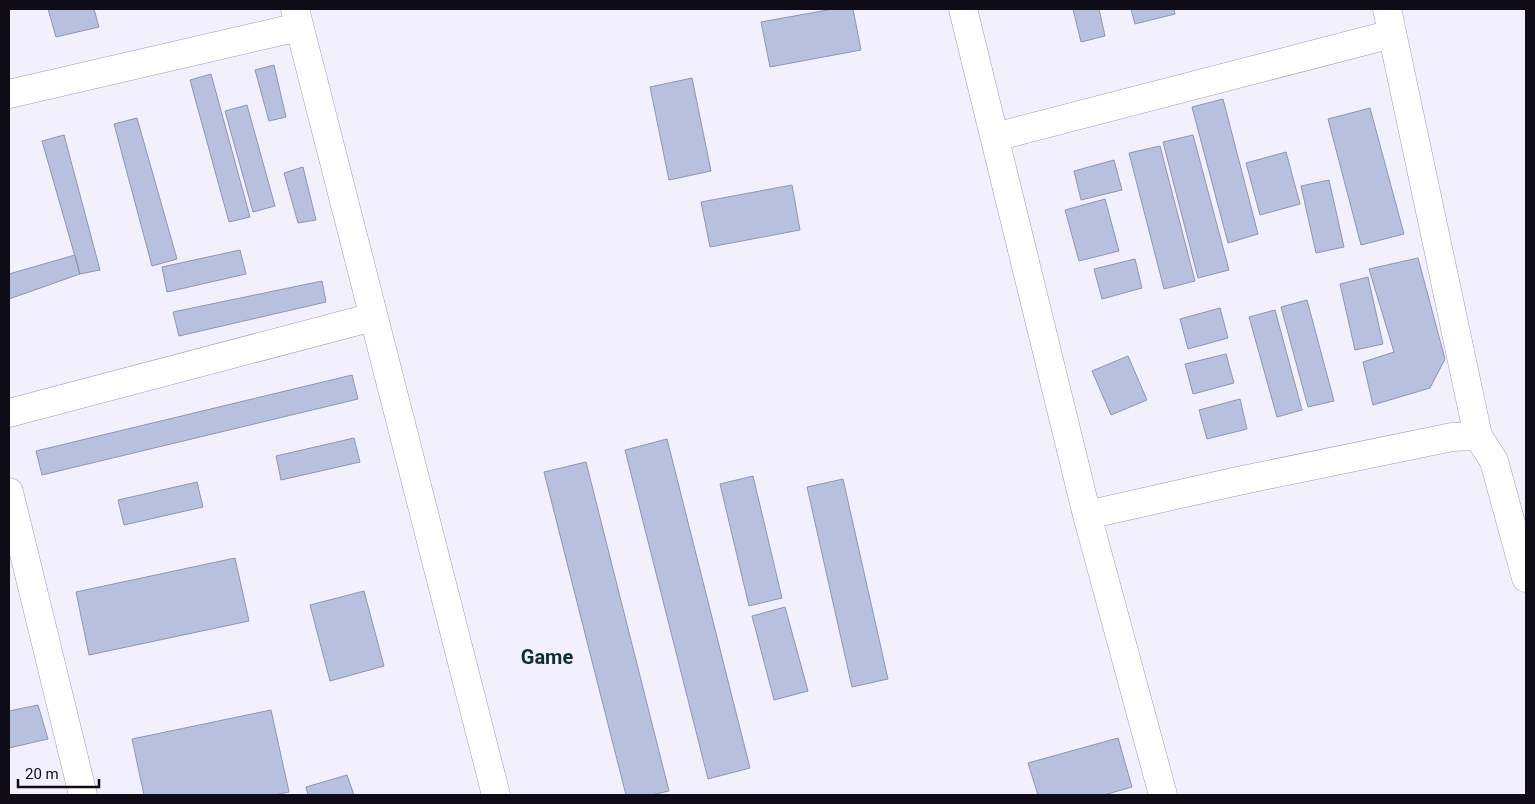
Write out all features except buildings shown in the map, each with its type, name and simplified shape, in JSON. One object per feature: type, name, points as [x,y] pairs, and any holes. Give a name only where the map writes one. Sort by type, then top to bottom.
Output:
[{"type":"street","points":[[963,9],[1087,516],[1163,795]]},
{"type":"street","points":[[9,94],[297,18],[496,795]]},
{"type":"street","points":[[994,137],[1389,21],[1478,436],[1494,461],[1526,578]]},
{"type":"street","points":[[9,413],[373,317]]},
{"type":"street","points":[[1087,516],[1238,481],[1452,437],[1478,436]]},
{"type":"street","points":[[9,492],[83,795]]},
{"type":"district","name":"Game","points":[[547,657]]}]
